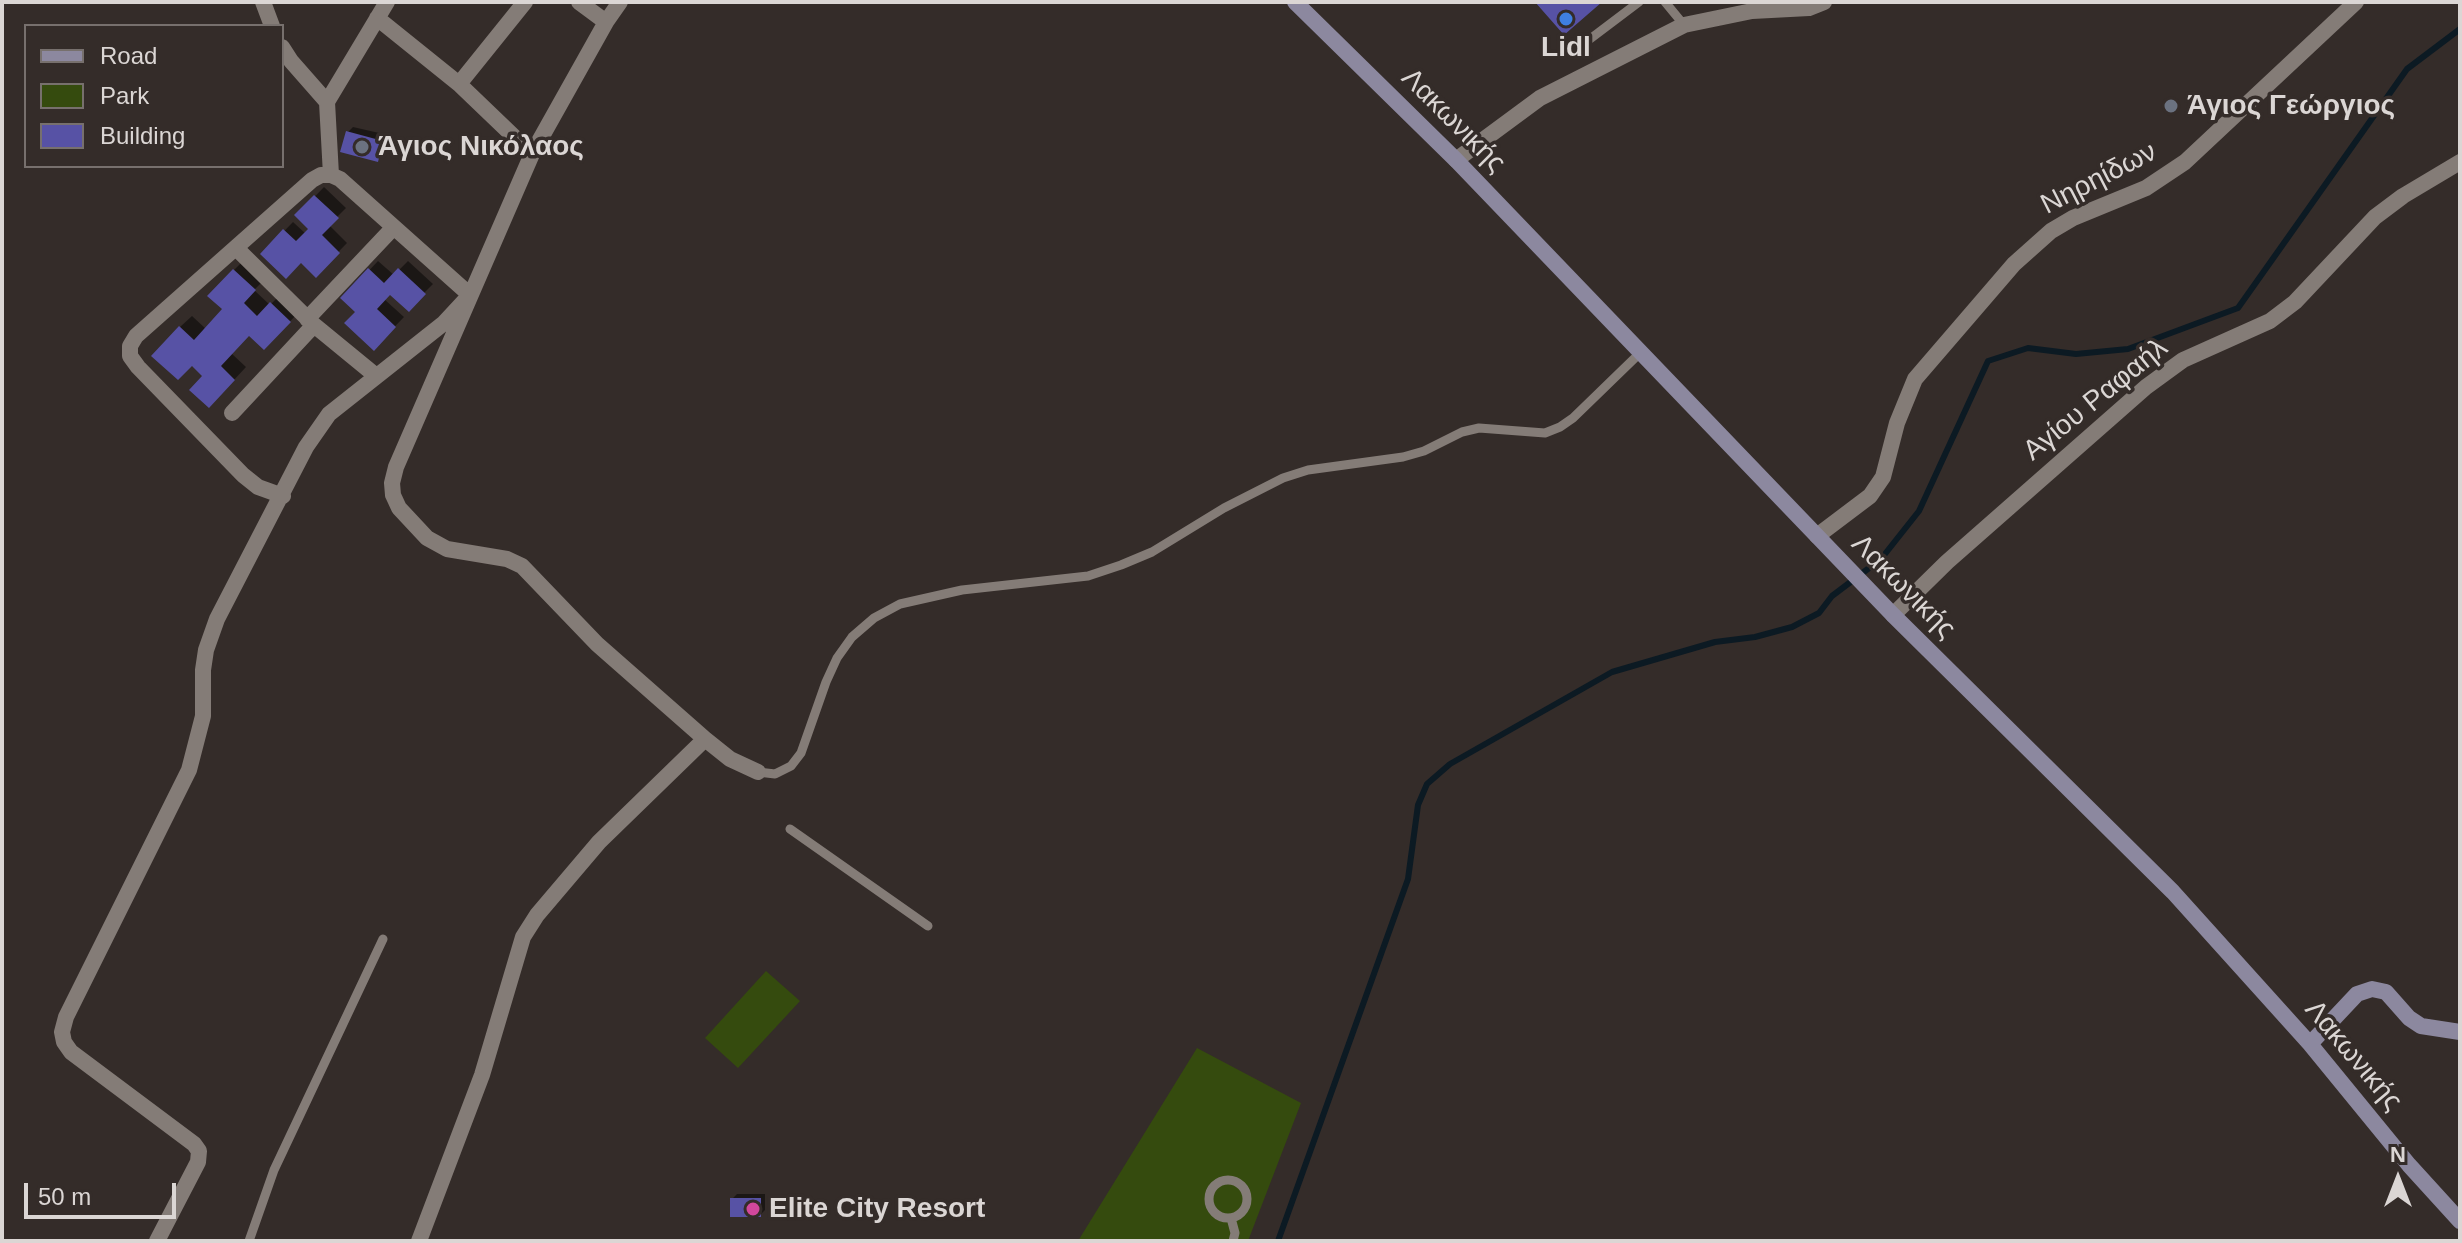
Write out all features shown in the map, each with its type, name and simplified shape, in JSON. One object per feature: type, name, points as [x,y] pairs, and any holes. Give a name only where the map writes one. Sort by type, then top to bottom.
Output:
[{"type":"main road","name":"Λακωνικής","points":[[1295,2],[1456,160],[1868,590],[2173,892],[2310,1044],[2409,1165],[2460,1221]]},
{"type":"main road","points":[[2310,1044],[2357,994],[2372,989],[2386,992],[2409,1018],[2421,1026],[2460,1032]]},
{"type":"street","points":[[263,2],[271,24]]},
{"type":"street","points":[[331,175],[327,102],[387,2]]},
{"type":"street","points":[[459,84],[525,2]]},
{"type":"street","points":[[579,2],[606,22]]},
{"type":"street","points":[[620,2],[532,154],[396,467],[393,495],[399,508],[427,538],[447,549],[507,559],[522,566],[597,644],[705,739],[730,759],[758,772]]},
{"type":"street","points":[[1456,160],[1540,98],[1684,25],[1752,11],[1809,8],[1824,2]]},
{"type":"street","name":"Νηρηίδων","points":[[1820,539],[1870,496],[1883,477],[1897,423],[1915,379],[2014,264],[2051,231],[2073,218],[2146,188],[2185,162],[2356,2]]},
{"type":"street","points":[[377,18],[459,84],[532,154]]},
{"type":"street","points":[[284,50],[327,102]]},
{"type":"street","name":"Αγίου Ραφαήλ","points":[[1893,615],[1947,562],[2146,387],[2183,360],[2270,321],[2295,302],[2375,217],[2403,196],[2460,162]]},
{"type":"street","points":[[283,496],[258,487],[243,475],[130,356],[130,346],[136,336],[321,175],[340,179],[470,295]]},
{"type":"street","points":[[232,413],[393,228]]},
{"type":"street","points":[[236,248],[310,322],[375,375]]},
{"type":"street","points":[[157,1241],[198,1162],[199,1151],[194,1144],[71,1052],[62,1032],[72,1003],[189,770],[203,716],[206,650],[217,619],[317,430],[329,414],[444,323],[470,295]]},
{"type":"street","points":[[419,1241],[478,1087],[523,937],[537,915],[599,842],[705,739]]},
{"type":"lane","points":[[1566,50],[1590,39],[1639,2]]},
{"type":"lane","points":[[1665,2],[1684,25]]},
{"type":"lane","points":[[758,772],[775,774],[791,766],[801,753],[837,658],[852,637],[874,618],[900,604],[962,590],[1088,576],[1152,552],[1224,508],[1283,478],[1308,470],[1403,457],[1479,428],[1545,433],[1573,418],[1640,353]]},
{"type":"lane","points":[[790,829],[928,926]]},
{"type":"lane","points":[[249,1241],[274,1170],[383,939]]},
{"type":"lane","points":[[1232,1180],[1244,1187],[1248,1200],[1243,1212],[1231,1218],[1218,1215],[1210,1205],[1210,1192],[1219,1182],[1232,1180]]},
{"type":"lane","points":[[1231,1218],[1235,1233],[1233,1241]]},
{"type":"green space","points":[[766,971],[800,1001],[738,1068],[705,1038]]},
{"type":"green space","points":[[1197,1048],[1301,1103],[1248,1241],[1078,1241]]},
{"type":"building","name":"Lidl","points":[[1535,2],[1602,2],[1564,35]]},
{"type":"building","name":"Άγιος Νικόλαος","points":[[346,131],[383,141],[378,162],[340,152]]},
{"type":"building","points":[[314,195],[339,218],[322,235],[340,253],[316,278],[301,263],[286,279],[260,254],[283,229],[296,241],[308,229],[294,215]]},
{"type":"building","points":[[368,268],[384,283],[398,268],[426,294],[409,312],[390,295],[377,309],[396,327],[374,351],[344,323],[355,312],[340,298]]},
{"type":"building","points":[[233,269],[256,290],[244,303],[257,316],[270,302],[291,322],[264,350],[249,336],[221,366],[235,380],[209,408],[189,390],[202,376],[192,366],[178,380],[151,356],[179,326],[194,340],[222,309],[207,296]]},
{"type":"building","points":[[730,1198],[761,1198],[761,1217],[730,1217]]},
{"type":"waterway","points":[[1278,1241],[1408,879],[1418,805],[1427,784],[1450,764],[1612,672],[1715,642],[1755,637],[1792,627],[1819,613],[1832,596],[1881,559],[1919,511],[1988,361],[2028,348],[2076,354],[2128,349],[2238,308],[2407,69],[2460,29]]},
{"type":"place","name":"Lidl","points":[[1566,19]]},
{"type":"place","name":"Άγιος Γεώργιος","points":[[2171,106]]},
{"type":"place","name":"Άγιος Νικόλαος","points":[[362,147]]},
{"type":"place","name":"Elite City Resort","points":[[753,1209]]}]
